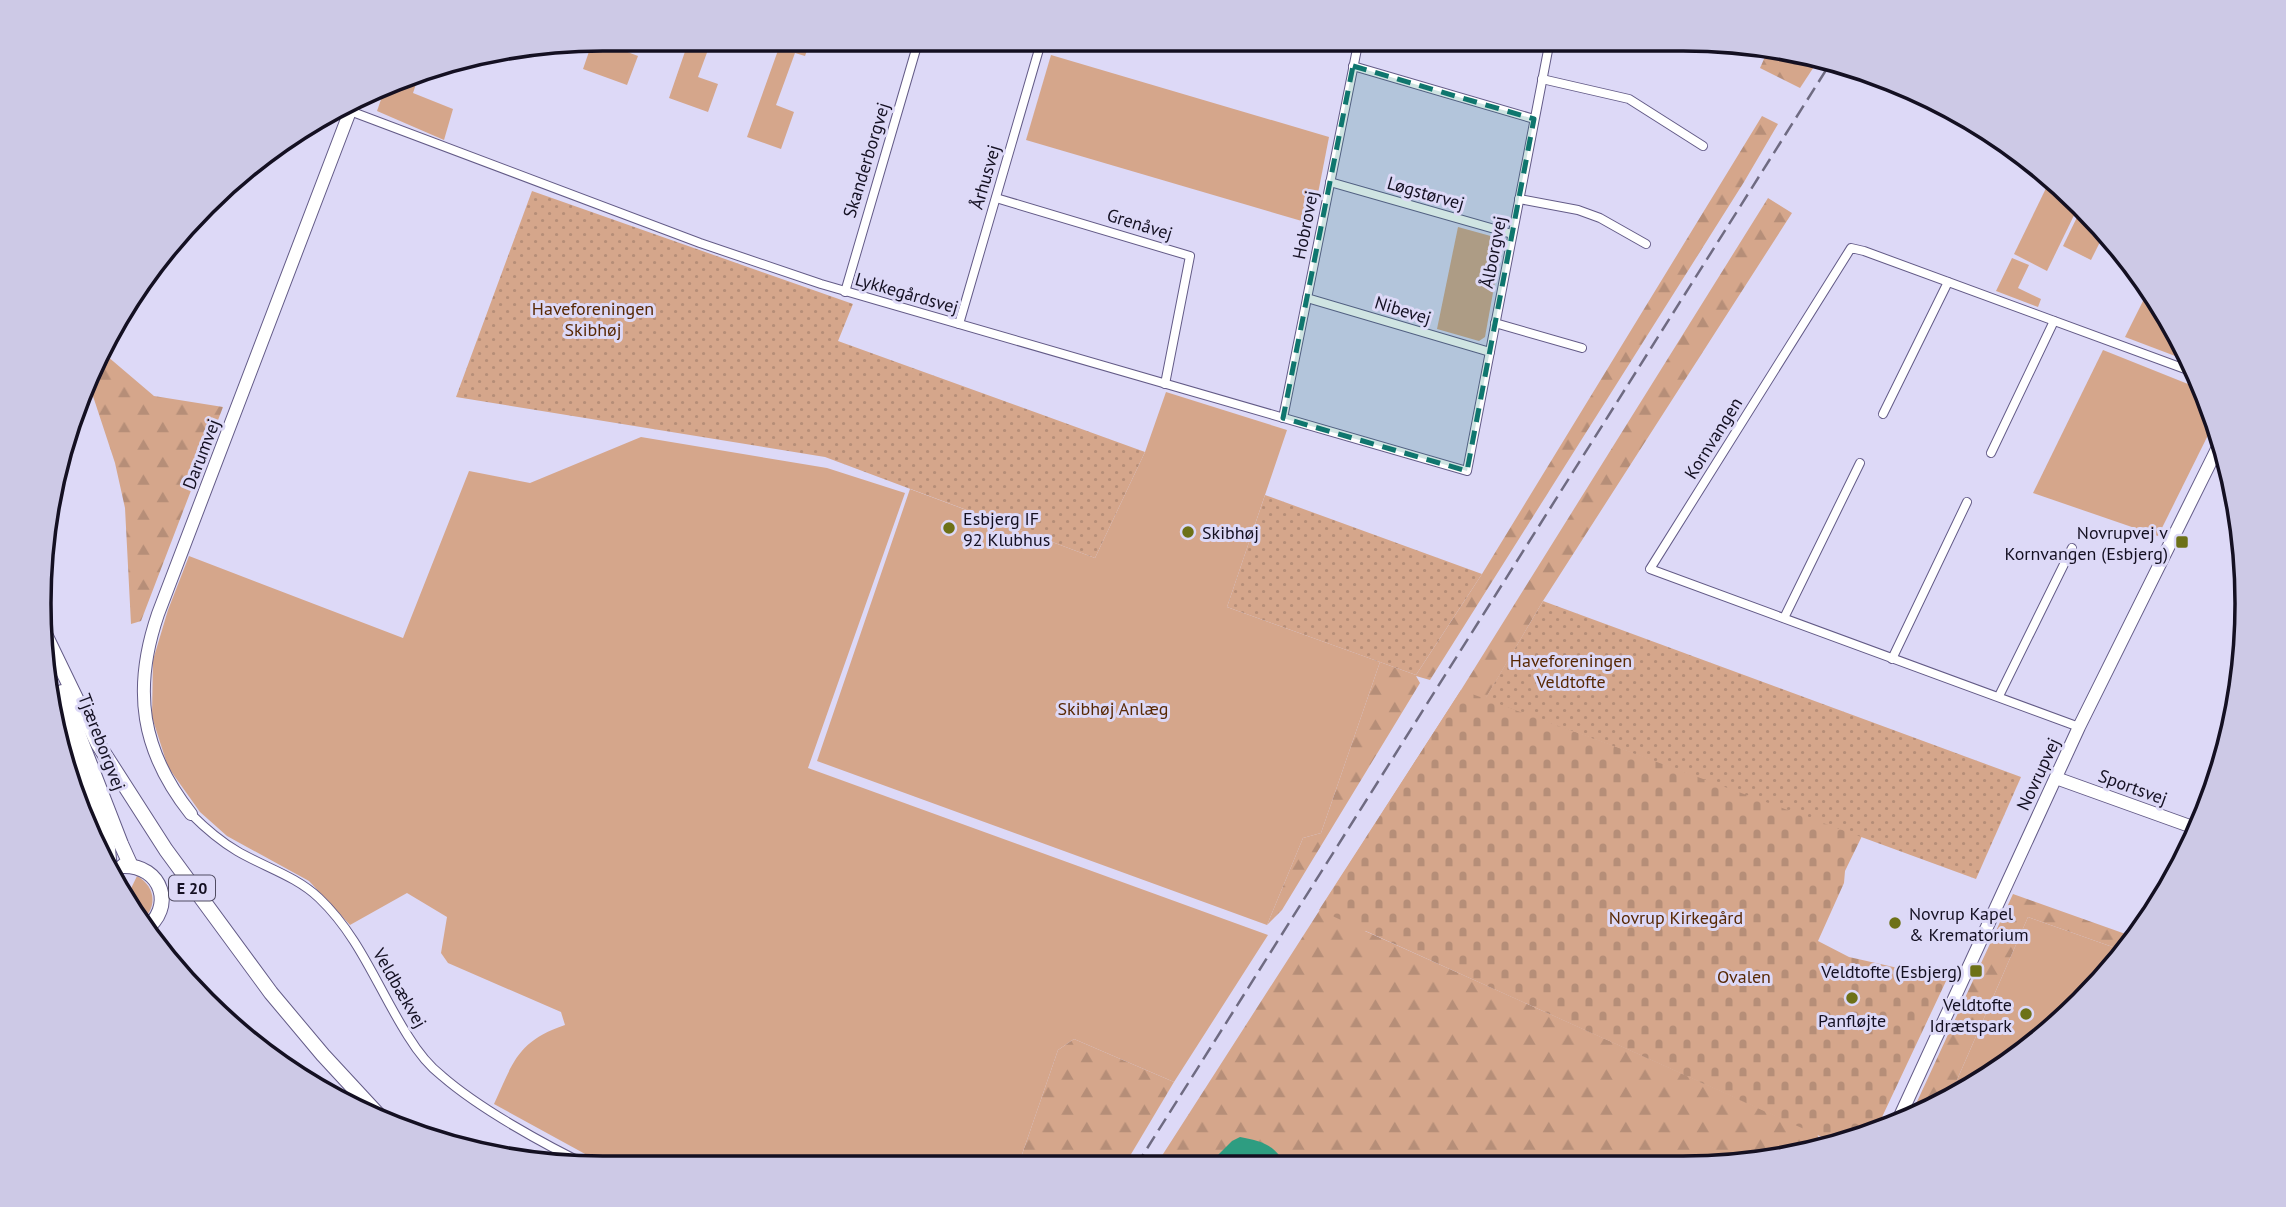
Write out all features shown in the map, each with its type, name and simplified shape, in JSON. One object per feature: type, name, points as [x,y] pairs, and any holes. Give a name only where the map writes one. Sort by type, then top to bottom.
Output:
[{"type":"highway","name":"E 20","points":[[53,651],[98,744],[166,850],[271,993],[366,1102]]},
{"type":"highway","name":"Tjæreborgvej","points":[[55,675],[131,866]]},
{"type":"highway","name":"Tjæreborgvej","points":[[66,732],[108,848]]},
{"type":"highway","name":"E 20","points":[[131,866],[149,873],[160,888],[162,906],[152,923]]},
{"type":"highway","points":[[119,868],[131,866]]},
{"type":"street","name":"Skanderborgvej","points":[[845,292],[915,51]]},
{"type":"street","name":"Århusvej","points":[[959,324],[1039,51]]},
{"type":"street","name":"Hobrovej","points":[[1283,418],[1356,51]]},
{"type":"street","name":"Ålborgvej","points":[[1467,471],[1548,51]]},
{"type":"street","points":[[1353,66],[1534,119]]},
{"type":"street","points":[[1542,79],[1629,99],[1703,146]]},
{"type":"street","name":"Lykkegårdsvej","points":[[356,110],[711,247],[845,292],[1467,471]]},
{"type":"street","name":"Darumvej","points":[[191,814],[169,785],[155,756],[148,732],[143,692],[147,650],[158,614],[349,113]]},
{"type":"street","name":"Løgstørvej","points":[[1330,182],[1512,234]]},
{"type":"street","name":"Grenåvej","points":[[996,198],[1190,256],[1165,384]]},
{"type":"street","points":[[1519,199],[1578,210],[1600,218],[1646,244]]},
{"type":"street","name":"Kornvangen","points":[[2079,727],[1650,569],[1851,248],[2182,368]]},
{"type":"street","points":[[1883,414],[1948,282]]},
{"type":"street","name":"Nibevej","points":[[1307,298],[1490,352]]},
{"type":"street","points":[[1991,453],[2054,321]]},
{"type":"street","points":[[1495,323],[1582,348]]},
{"type":"street","name":"Novrupvej","points":[[1903,1110],[2079,727],[2214,454]]},
{"type":"street","points":[[1784,618],[1860,463]]},
{"type":"street","points":[[1892,659],[1967,502]]},
{"type":"street","points":[[1999,696],[2072,548]]},
{"type":"street","name":"Sportsvej","points":[[2056,778],[2188,826]]},
{"type":"street","name":"Veldbækvej","points":[[191,814],[212,834],[235,850],[307,889],[337,916],[355,941],[409,1037],[440,1075],[471,1098],[569,1155]]},
{"type":"highlighted area","points":[[1353,66],[1534,119],[1467,471],[1283,418]]},
{"type":"green space","points":[[589,51],[625,51],[638,56],[627,85],[583,69]]},
{"type":"green space","points":[[685,51],[708,51],[698,77],[718,84],[708,112],[669,98]]},
{"type":"green space","points":[[778,51],[807,51],[805,56],[795,53],[776,105],[794,112],[781,149],[747,137]]},
{"type":"green space","points":[[1051,55],[1329,137],[1312,224],[1026,140]]},
{"type":"green space","points":[[1765,57],[1814,67],[1800,88],[1760,68]]},
{"type":"green space","points":[[416,84],[413,93],[453,109],[444,140],[377,111],[382,98]]},
{"type":"green space","points":[[1762,116],[1778,124],[1744,182],[1430,680],[1416,676],[1420,683],[1282,910],[1267,925],[1303,838],[1321,833],[1380,662],[1416,675],[1482,574]]},
{"type":"green space","points":[[2046,187],[2074,214],[2047,271],[2014,254]]},
{"type":"green space","name":"Haveforeningen Skibhøj","points":[[532,191],[853,304],[838,341],[1145,452],[1095,558],[825,457],[456,397]]},
{"type":"green space","points":[[1768,198],[1792,213],[1543,601],[1486,698],[1621,749],[1365,931],[1817,1134],[1819,1139],[1755,1152],[1682,1156],[1162,1156],[1461,690]]},
{"type":"green space","points":[[2077,217],[2100,242],[2091,260],[2063,246]]},
{"type":"green space","points":[[1458,227],[1498,238],[1502,243],[1485,337],[1479,341],[1437,329]]},
{"type":"green space","points":[[2012,258],[2029,265],[2018,288],[2041,299],[2038,307],[1996,291]]},
{"type":"green space","points":[[2144,299],[2177,357],[2125,337]]},
{"type":"green space","points":[[2103,350],[2190,385],[2208,434],[2158,536],[2033,493]]},
{"type":"green space","points":[[109,358],[154,396],[223,407],[141,621],[131,624],[125,508],[115,463],[92,394]]},
{"type":"green space","name":"Skibhøj Anlæg","points":[[1166,392],[1287,430],[1227,607],[1380,662],[1321,833],[1303,838],[1267,925],[817,761],[910,489],[1095,558],[1145,452]]},
{"type":"green space","points":[[641,437],[827,468],[905,493],[808,768],[1268,935],[1174,1082],[1074,1039],[1058,1050],[1021,1156],[588,1156],[494,1104],[512,1065],[526,1046],[549,1031],[565,1025],[561,1012],[448,963],[441,953],[447,917],[407,893],[350,925],[309,881],[227,836],[200,812],[168,767],[152,717],[153,660],[168,610],[189,556],[403,638],[469,471],[530,483]]},
{"type":"green space","points":[[1265,495],[1482,574],[1416,675],[1227,607]]},
{"type":"green space","name":"Haveforeningen Veldtofte","points":[[1543,601],[2021,777],[1976,879],[1485,699]]},
{"type":"green space","name":"Novrup Kirkegård","points":[[1461,690],[1862,836],[1845,871],[1844,883],[1818,941],[1849,957],[1947,979],[1881,1119],[1823,1138],[1319,910]]},
{"type":"green space","points":[[137,876],[148,886],[152,906],[147,915],[144,911],[131,889]]},
{"type":"green space","points":[[2013,894],[2125,934],[2115,948],[2028,917],[1955,1084],[1916,1104]]},
{"type":"green space","name":"Veldtofte Idrætspark","points":[[2028,917],[2115,948],[2047,1019],[1990,1063],[1955,1084]]},
{"type":"green space","points":[[1074,1039],[1174,1082],[1130,1156],[1021,1156],[1058,1050]]},
{"type":"shaded area","points":[[1240,1137],[1255,1140],[1267,1145],[1279,1156],[1217,1156]]},
{"type":"railway","points":[[1142,1156],[1826,70]]},
{"type":"place","name":"Esbjerg IF 92 Klubhus","points":[[949,528]]},
{"type":"place","name":"Skibhøj","points":[[1188,532]]},
{"type":"place","name":"Novrupvej v Kornvangen (Esbjerg)","points":[[2182,542]]},
{"type":"place","name":"Novrup Kapel & Krematorium","points":[[1895,923]]},
{"type":"place","name":"Veldtofte (Esbjerg)","points":[[1976,971]]},
{"type":"place","name":"Panfløjte","points":[[1852,998]]},
{"type":"place","name":"Veldtofte Idrætspark","points":[[2026,1014]]},
{"type":"park label","name":"Ovalen","points":[[1744,976]]}]
